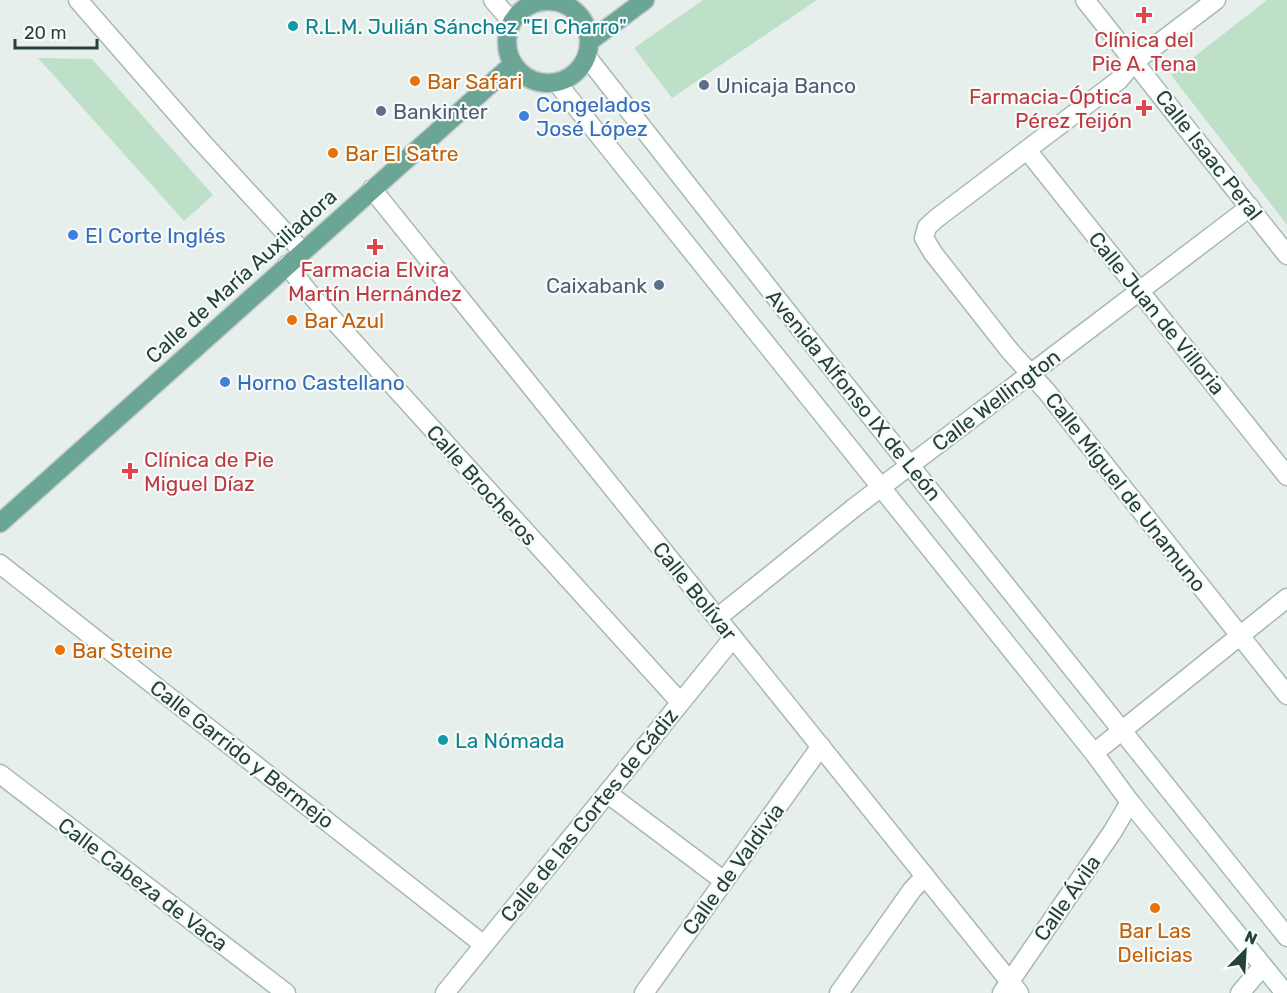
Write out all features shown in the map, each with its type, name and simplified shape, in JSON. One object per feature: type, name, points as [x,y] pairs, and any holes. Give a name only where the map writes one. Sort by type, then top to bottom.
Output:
[{"type":"main road","points":[[588,49],[584,21],[575,3],[540,1],[525,8],[512,22],[508,35],[508,50],[513,64],[521,73],[532,80],[557,83],[569,78],[580,69],[588,49],[645,0]]},
{"type":"main road","name":"Calle de María Auxiliadora","points":[[0,523],[513,64]]},
{"type":"street","points":[[78,0],[200,140],[302,251]]},
{"type":"street","points":[[493,0],[512,22]]},
{"type":"street","name":"Calle Isaac Peral","points":[[1085,0],[1287,255]]},
{"type":"street","points":[[1027,150],[1119,80],[1134,62],[1216,0]]},
{"type":"street","name":"Avenida Alfonso IX de León","points":[[588,49],[910,465],[1287,937]]},
{"type":"street","name":"Avenida Alfonso IX de León","points":[[557,83],[1285,993]]},
{"type":"street","name":"Calle Miguel de Unamuno","points":[[1027,150],[927,227],[924,233],[926,243],[1287,695]]},
{"type":"street","name":"Calle Juan de Villoria","points":[[1027,150],[1287,476]]},
{"type":"street","name":"Calle Bolívar","points":[[372,189],[822,746],[925,876],[1010,989]]},
{"type":"street","name":"Calle Wellington","points":[[717,618],[881,487],[1250,207]]},
{"type":"street","name":"Calle Brocheros","points":[[287,265],[310,294],[680,702]]},
{"type":"street","name":"Calle Garrido y Bermejo","points":[[0,564],[484,945]]},
{"type":"street","points":[[1094,753],[1287,598]]},
{"type":"street","name":"Calle de las Cortes de Cádiz","points":[[445,993],[733,638]]},
{"type":"street","name":"Calle de Valdivia","points":[[644,993],[822,746]]},
{"type":"street","name":"Calle Cabeza de Vaca","points":[[0,774],[286,993]]},
{"type":"street","points":[[607,793],[724,881]]},
{"type":"street","name":"Calle Ávila","points":[[1010,989],[1130,802]]},
{"type":"street","points":[[839,993],[912,890],[925,876]]},
{"type":"street","points":[[1240,993],[1263,966]]},
{"type":"green space","points":[[703,0],[817,0],[672,98],[634,48]]},
{"type":"green space","points":[[1267,0],[1287,0],[1287,225],[1171,75]]},
{"type":"green space","points":[[38,58],[92,59],[213,195],[184,221]]},
{"type":"place","name":"Clínica del Pie A. Tena","points":[[1144,15]]},
{"type":"place","name":"R.L.M. Julián Sánchez \"El Charro\"","points":[[293,26]]},
{"type":"place","name":"Bar Safari","points":[[415,81]]},
{"type":"place","name":"Unicaja Banco","points":[[704,85]]},
{"type":"place","name":"Farmacia-Óptica Pérez Teijón","points":[[1144,108]]},
{"type":"place","name":"Bankinter","points":[[381,111]]},
{"type":"place","name":"Congelados José López","points":[[524,116]]},
{"type":"place","name":"Bar El Satre","points":[[333,153]]},
{"type":"place","name":"El Corte Inglés","points":[[73,235]]},
{"type":"place","name":"Farmacia Elvira Martín Hernández","points":[[375,247]]},
{"type":"place","name":"Caixabank","points":[[659,285]]},
{"type":"place","name":"Bar Azul","points":[[292,320]]},
{"type":"place","name":"Horno Castellano","points":[[225,382]]},
{"type":"place","name":"Clínica de Pie Miguel Díaz","points":[[130,471]]},
{"type":"place","name":"Bar Steine","points":[[60,650]]},
{"type":"place","name":"La Nómada","points":[[443,740]]},
{"type":"place","name":"Bar Las Delicias","points":[[1155,908]]}]
